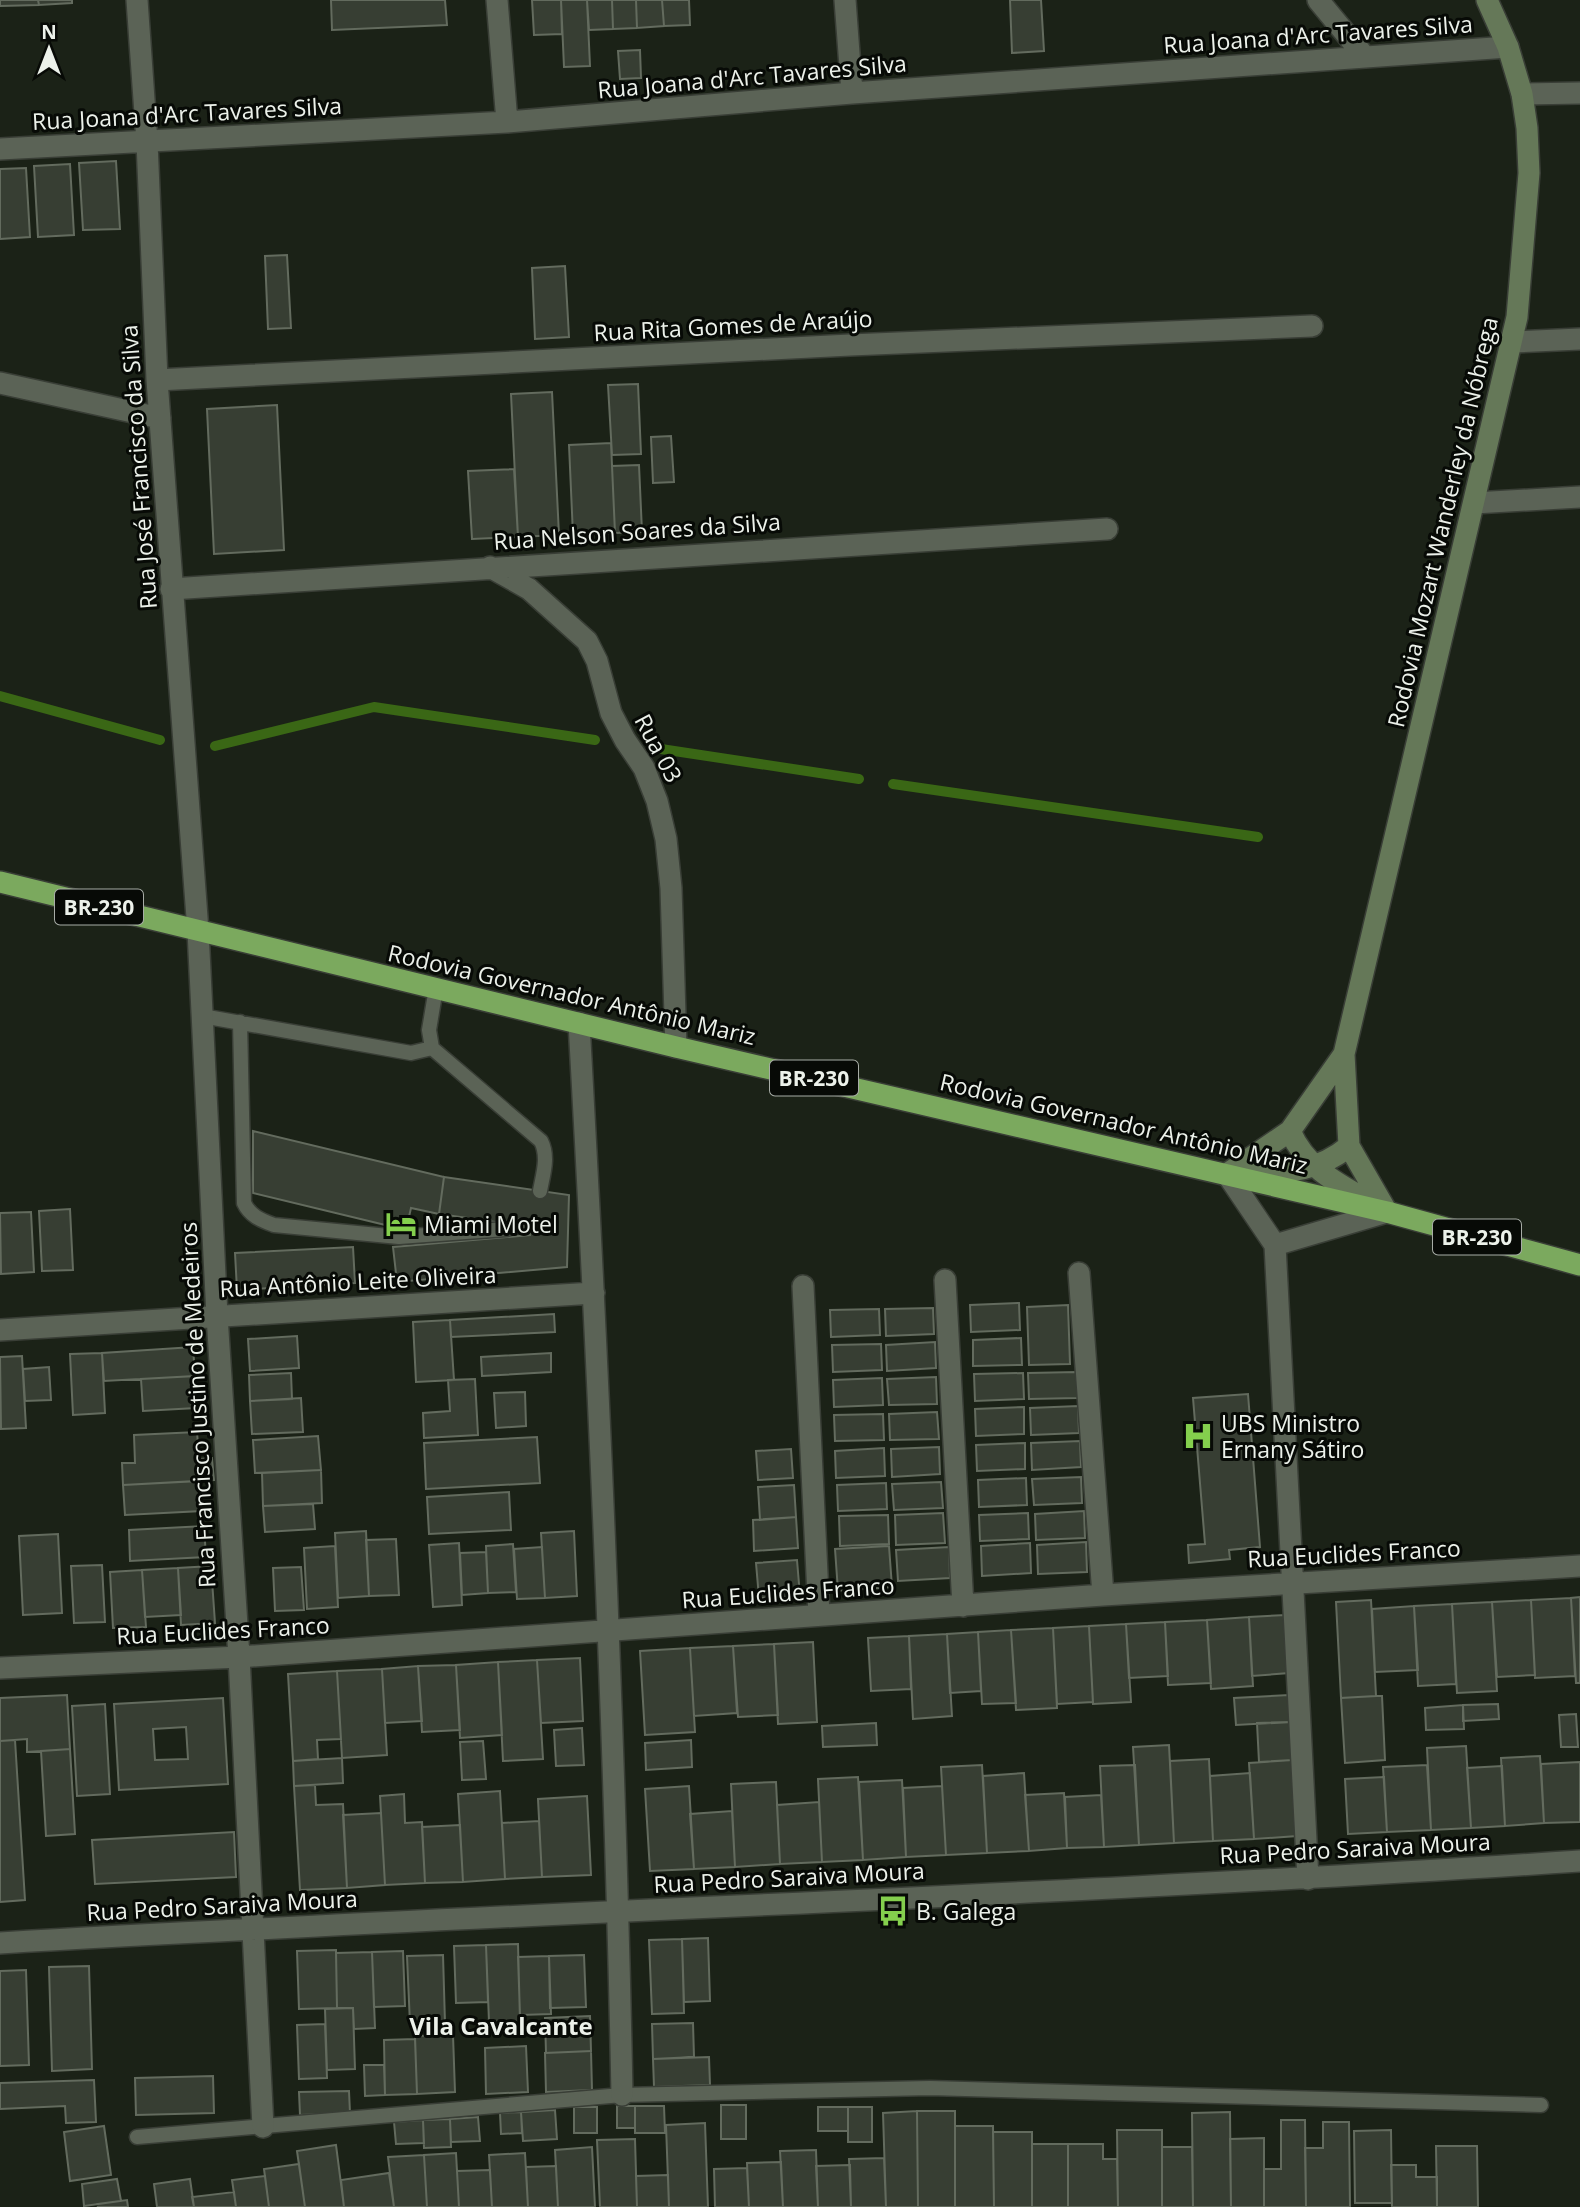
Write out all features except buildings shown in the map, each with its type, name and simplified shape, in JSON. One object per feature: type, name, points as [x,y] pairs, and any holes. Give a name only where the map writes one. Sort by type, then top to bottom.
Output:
[{"type":"highway","name":"Rodovia Governador Antônio Mariz","points":[[0,882],[676,1047],[1387,1212],[1580,1265]]},
{"type":"main road","name":"Rodovia Mozart Wanderley da Nóbrega","points":[[1387,1212],[1349,1146],[1344,1054],[1513,342],[1529,173],[1522,94],[1508,47],[1487,0]]},
{"type":"main road","name":"Rodovia Mozart Wanderley da Nóbrega","points":[[1227,1174],[1290,1131],[1344,1054]]},
{"type":"main road","points":[[1290,1131],[1298,1149],[1322,1174],[1387,1212]]},
{"type":"main road","points":[[1227,1174],[1297,1172],[1334,1159],[1349,1146]]},
{"type":"street","name":"Rua José Francisco da Silva","points":[[137,0],[147,142],[157,380],[198,931]]},
{"type":"street","points":[[496,0],[507,122]]},
{"type":"street","points":[[845,0],[852,93]]},
{"type":"street","points":[[1318,0],[1365,57]]},
{"type":"street","name":"Rua Joana d'Arc Tavares Silva","points":[[0,149],[507,122],[852,93],[1508,47]]},
{"type":"street","points":[[1522,94],[1580,93]]},
{"type":"street","name":"Rua Rita Gomes de Araújo","points":[[157,380],[850,345],[1312,327]]},
{"type":"street","points":[[1513,342],[1580,339]]},
{"type":"street","points":[[0,383],[160,418]]},
{"type":"street","points":[[1474,503],[1580,497]]},
{"type":"street","name":"Rua Nelson Soares da Silva","points":[[171,589],[1107,529]]},
{"type":"street","name":"Rua 03","points":[[491,567],[528,589],[587,641],[597,661],[611,713],[644,768],[657,801],[666,839],[671,888],[676,1047]]},
{"type":"street","name":"Rua Francisco Justino de Medeiros","points":[[198,931],[217,1316],[239,1657],[264,2127]]},
{"type":"street","points":[[579,1023],[609,1631],[622,2095]]},
{"type":"street","points":[[1227,1174],[1275,1245],[1308,1879]]},
{"type":"street","points":[[1275,1245],[1387,1212]]},
{"type":"street","points":[[1079,1273],[1102,1595]]},
{"type":"street","points":[[944,1280],[963,1606]]},
{"type":"street","points":[[803,1286],[819,1615]]},
{"type":"street","name":"Rua Antônio Leite Oliveira","points":[[0,1330],[594,1293]]},
{"type":"street","name":"Rua Euclides Franco","points":[[0,1668],[239,1657],[1102,1595],[1580,1566]]},
{"type":"street","name":"Rua Pedro Saraiva Moura","points":[[0,1943],[254,1928],[1308,1879],[1580,1861]]},
{"type":"lane","points":[[436,988],[429,1030],[432,1048],[541,1141],[546,1160],[540,1191]]},
{"type":"lane","points":[[202,1016],[411,1053],[432,1048]]},
{"type":"lane","points":[[240,1022],[244,1203],[248,1211],[258,1219],[274,1225],[399,1237],[506,1229],[522,1225]]},
{"type":"lane","points":[[137,2137],[622,2095],[930,2088],[1541,2105]]},
{"type":"waterway","points":[[0,696],[160,740]]},
{"type":"waterway","points":[[215,746],[374,707],[595,740]]},
{"type":"waterway","points":[[661,749],[859,779]]},
{"type":"waterway","points":[[893,784],[1258,837]]},
{"type":"place","name":"Miami Motel","points":[[401,1224]]},
{"type":"place","name":"UBS Ministro Ernany Sátiro","points":[[1198,1436]]},
{"type":"place","name":"B. Galega","points":[[893,1911]]},
{"type":"district","name":"Vila Cavalcante","points":[[501,2025]]}]
